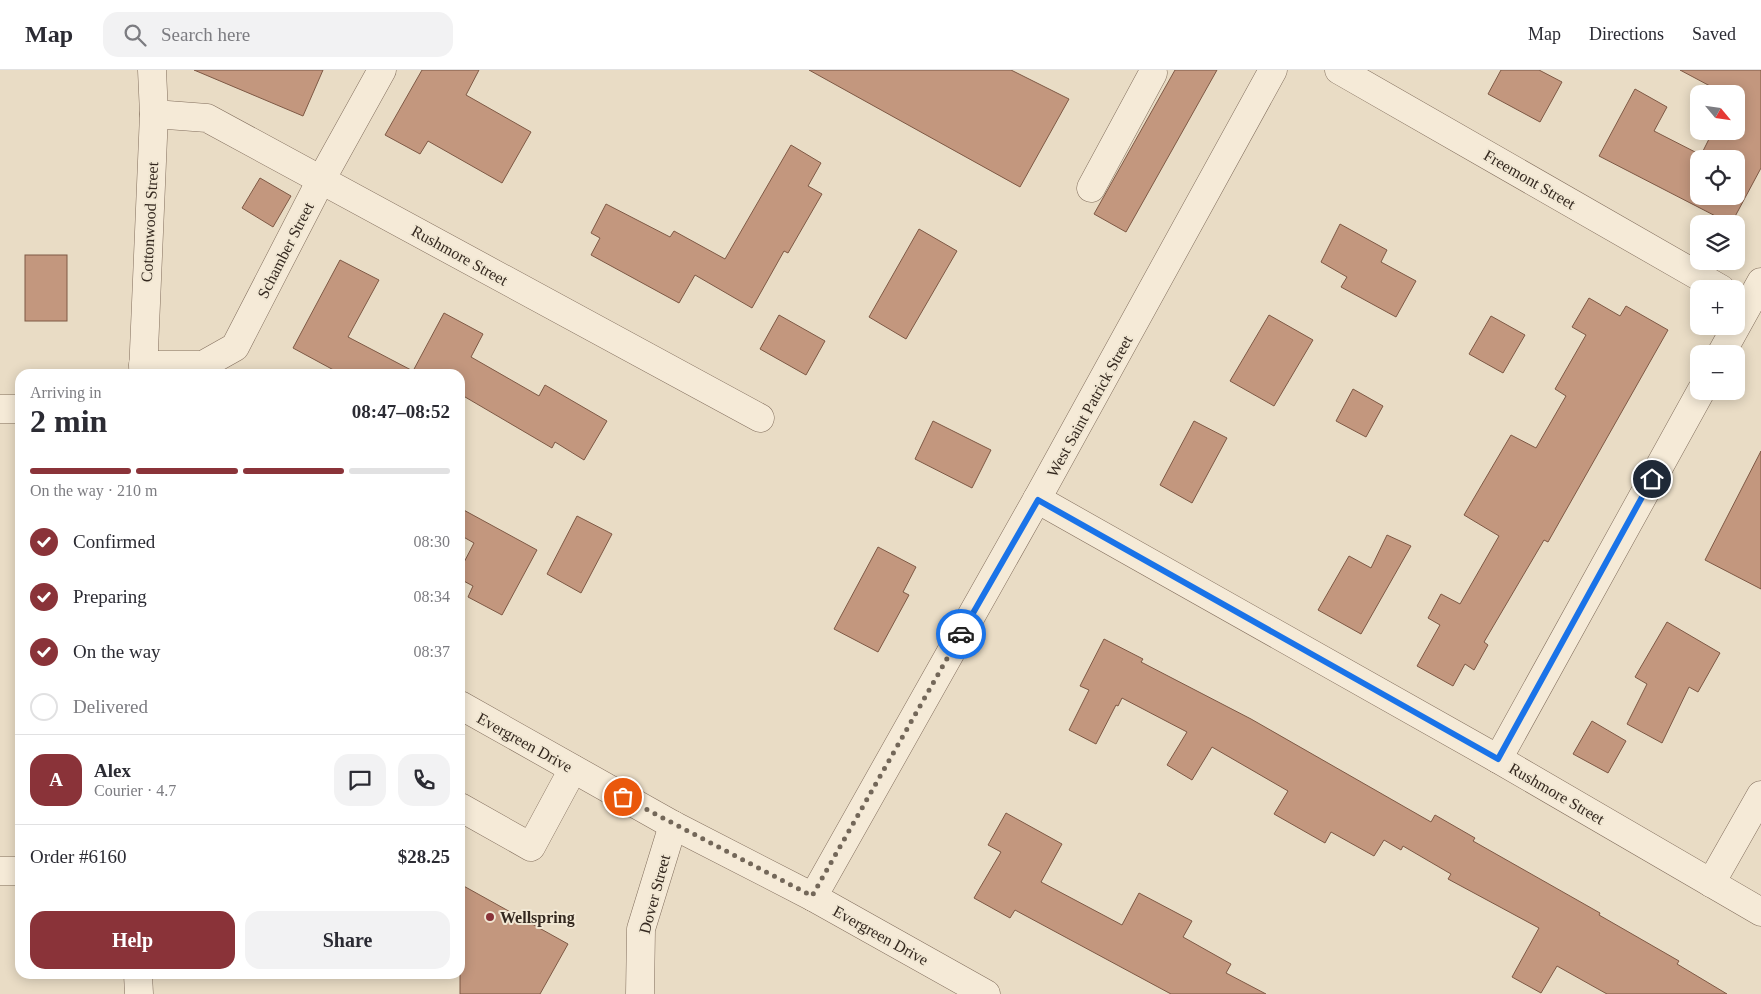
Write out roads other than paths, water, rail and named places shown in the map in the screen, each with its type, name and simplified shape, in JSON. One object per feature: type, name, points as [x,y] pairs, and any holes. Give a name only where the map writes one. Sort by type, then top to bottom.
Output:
[{"type":"street","name":"Cottonwood Street","points":[[143,369],[154,114],[152,70]]},
{"type":"street","name":"Schamber Street","points":[[143,369],[203,364],[235,347],[321,180],[382,70]]},
{"type":"street","name":"West Saint Patrick Street","points":[[812,896],[1038,500],[1273,70]]},
{"type":"street","name":"Freemont Street","points":[[1339,70],[1705,280]]},
{"type":"street","points":[[1091,188],[1152,71]]},
{"type":"street","name":"Rushmore Street","points":[[154,114],[207,118],[760,418]]},
{"type":"street","points":[[1726,345],[1752,299]]},
{"type":"street","points":[[1498,759],[1696,400]]},
{"type":"street","points":[[0,409],[15,409]]},
{"type":"street","name":"Rushmore Street","points":[[1038,500],[1498,759],[1761,912]]},
{"type":"street","name":"Evergreen Drive","points":[[465,708],[673,825],[812,896],[986,994]]},
{"type":"street","points":[[465,810],[531,847],[573,769]]},
{"type":"street","points":[[1711,883],[1761,794]]},
{"type":"street","name":"Dover Street","points":[[640,994],[642,928],[673,825]]},
{"type":"street","points":[[0,871],[15,871]]},
{"type":"street","points":[[138,979],[139,994]]},
{"type":"place","name":"Wellspring","points":[[490,917]]}]
